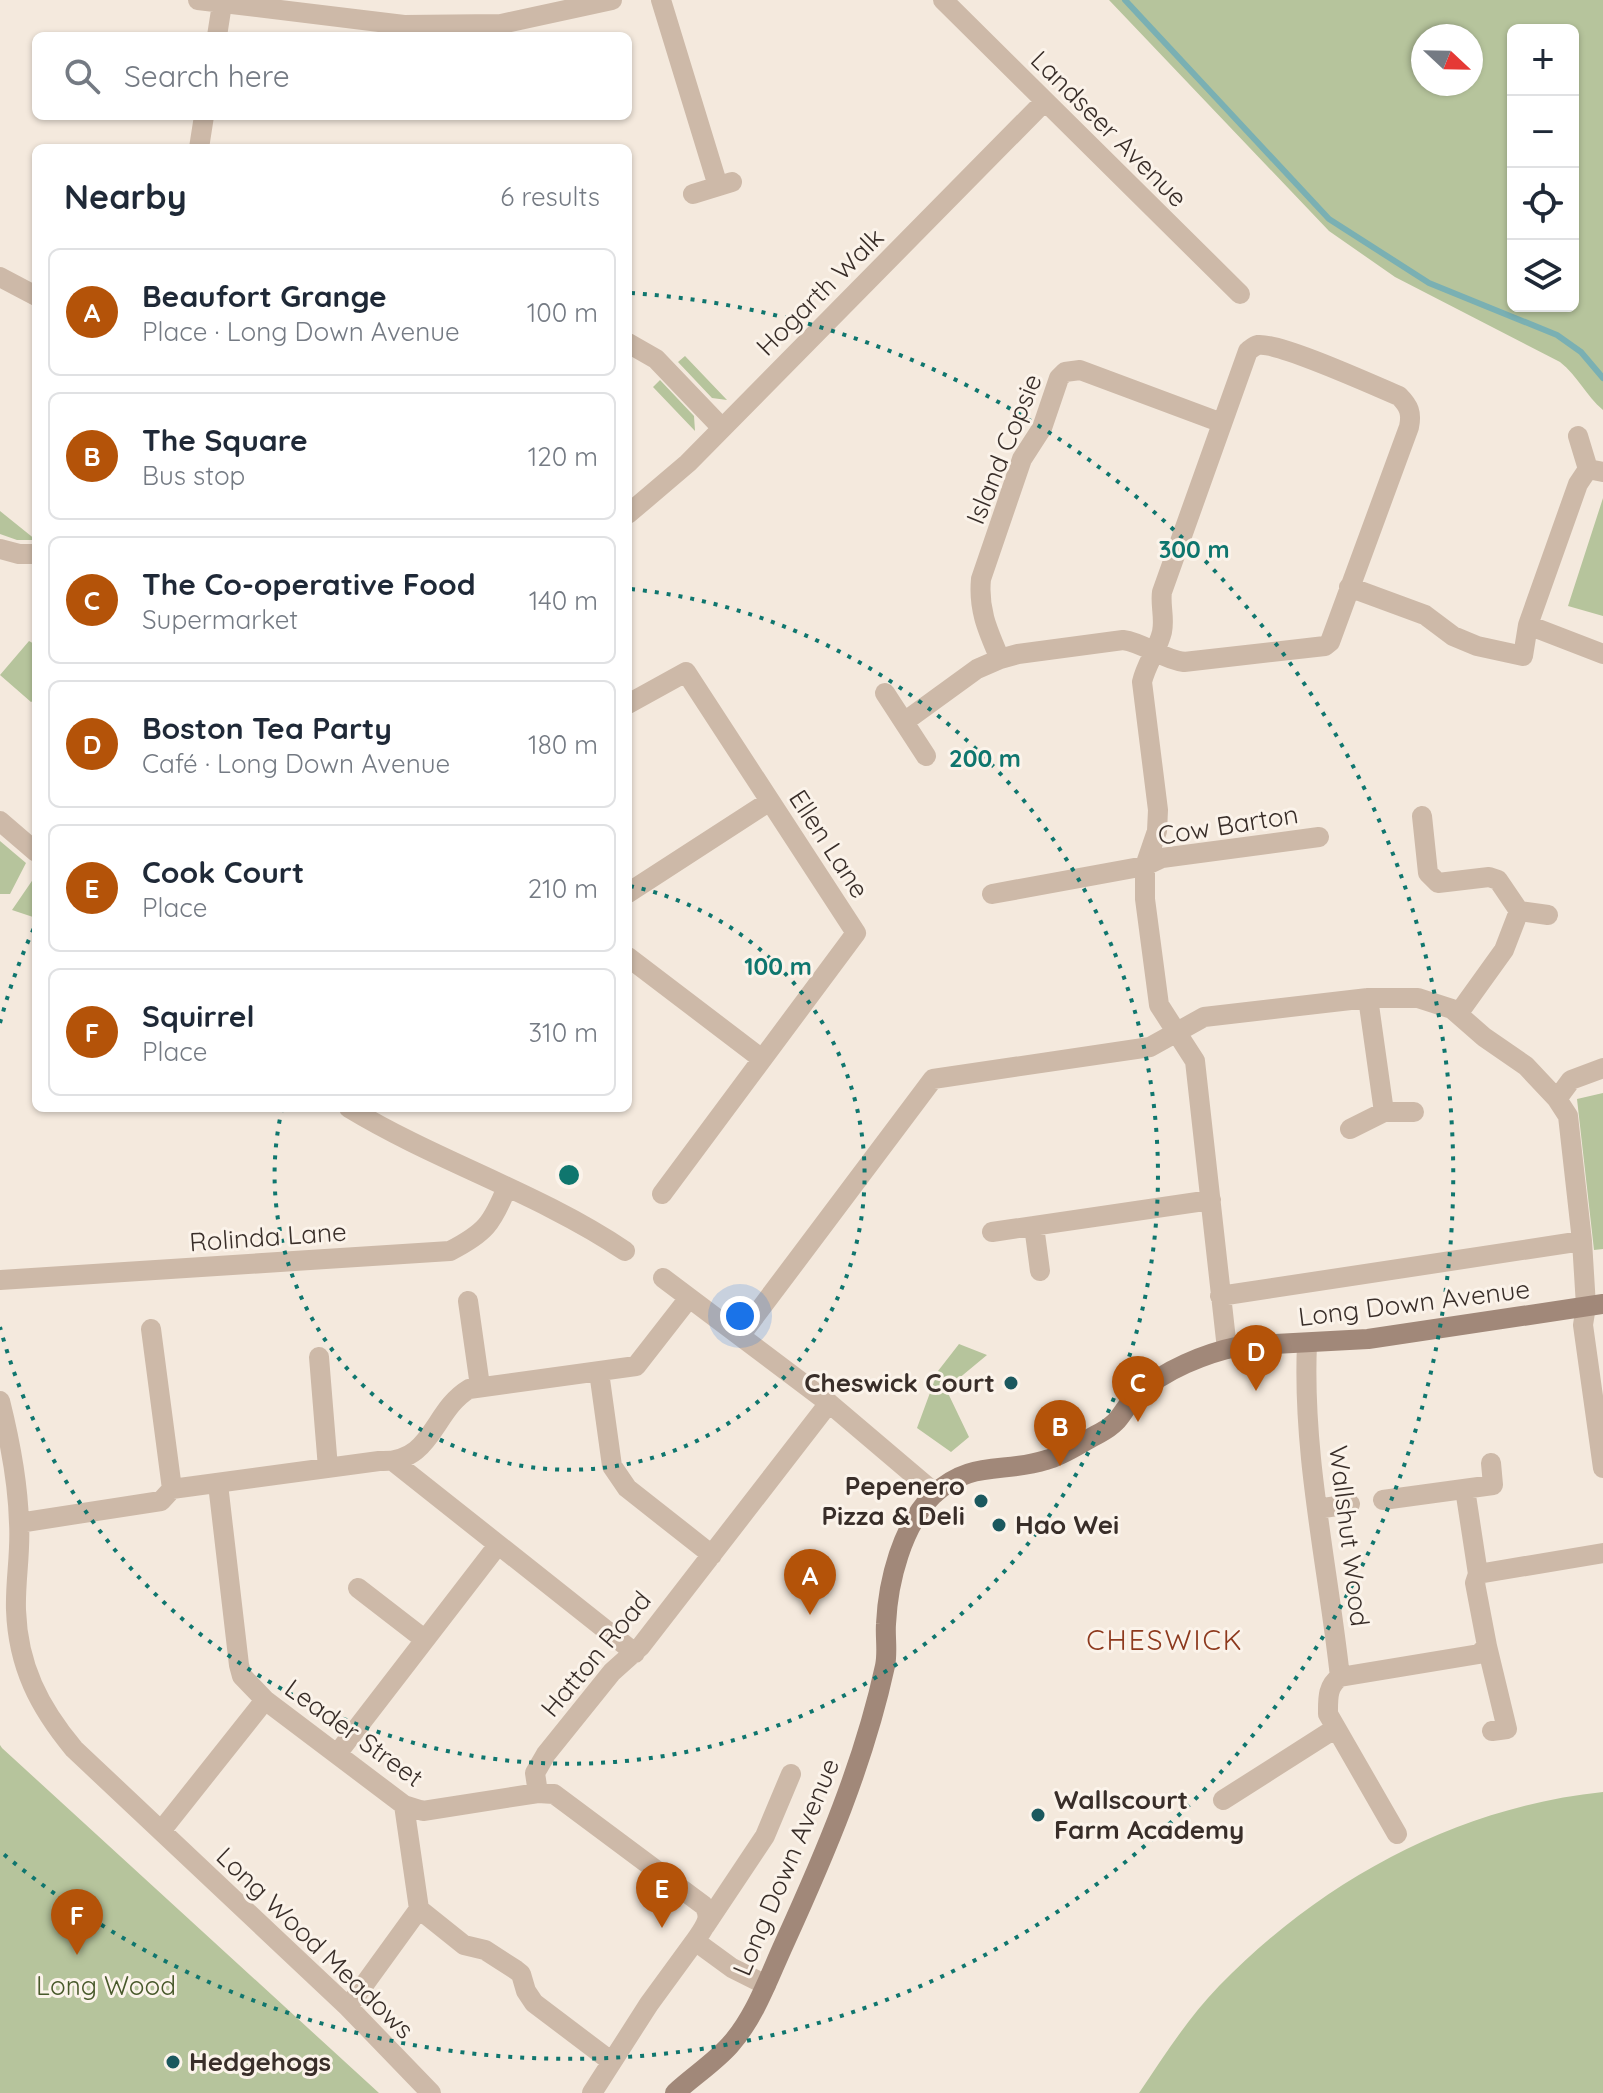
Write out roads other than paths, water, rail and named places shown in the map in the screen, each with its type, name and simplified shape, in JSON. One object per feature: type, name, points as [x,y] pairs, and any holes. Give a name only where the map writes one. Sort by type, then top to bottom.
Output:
[{"type":"street","points":[[198,0],[404,25],[501,24],[612,0]]},
{"type":"street","points":[[661,0],[725,184],[693,194]]},
{"type":"street","name":"Landseer Avenue","points":[[943,0],[1240,294]]},
{"type":"street","points":[[218,32],[222,4]]},
{"type":"street","name":"Hogarth Walk","points":[[632,511],[688,463],[1044,102]]},
{"type":"street","points":[[200,144],[203,120]]},
{"type":"street","points":[[0,277],[32,294]]},
{"type":"street","points":[[632,345],[656,359],[722,428]]},
{"type":"street","name":"Cow Barton","points":[[1227,1349],[1195,1061],[1159,1005],[1145,899],[1145,866],[1157,831],[1158,810],[1142,682],[1161,637],[1164,621],[1162,592],[1248,351],[1256,345],[1313,360],[1399,396],[1408,406],[1411,417],[1409,427],[1349,587]]},
{"type":"street","name":"Island Copsie","points":[[1000,659],[982,617],[979,598],[981,579],[1022,459],[1042,428],[1059,378],[1065,372],[1080,370],[1222,423]]},
{"type":"street","points":[[904,722],[977,669],[1018,654],[1123,640],[1139,642],[1169,660],[1184,662],[1325,646],[1330,642],[1349,587],[1425,615],[1453,636],[1508,655],[1523,656],[1528,625],[1578,484],[1595,471],[1578,436]]},
{"type":"street","points":[[0,549],[32,554]]},
{"type":"street","points":[[1528,625],[1603,654]]},
{"type":"street","name":"Ellen Lane","points":[[632,702],[686,672],[856,933],[662,1194]]},
{"type":"street","points":[[885,693],[926,756]]},
{"type":"street","points":[[632,890],[770,801]]},
{"type":"street","points":[[1422,816],[1428,873],[1438,883],[1489,877],[1498,880],[1519,911],[1548,915]]},
{"type":"street","points":[[0,821],[32,845]]},
{"type":"street","name":"Cow Barton","points":[[992,894],[1145,866],[1162,858],[1319,837]]},
{"type":"street","points":[[1458,1014],[1504,950],[1519,911]]},
{"type":"street","points":[[632,960],[762,1059]]},
{"type":"street","points":[[1368,998],[1384,1112]]},
{"type":"street","points":[[740,1336],[933,1079],[1150,1047],[1204,1017],[1368,998],[1418,998],[1452,1009],[1484,1037],[1526,1066],[1557,1099],[1568,1116],[1582,1241],[1594,1305],[1583,1325],[1603,1468]]},
{"type":"street","points":[[1557,1099],[1571,1080],[1603,1068]]},
{"type":"street","points":[[356,1112],[414,1145],[575,1221],[625,1251]]},
{"type":"street","points":[[1350,1129],[1384,1112],[1414,1112]]},
{"type":"street","name":"Rolinda Lane","points":[[0,1280],[450,1251],[475,1238],[495,1218],[507,1187]]},
{"type":"street","points":[[992,1232],[1211,1200]]},
{"type":"street","points":[[1034,1226],[1040,1271]]},
{"type":"street","points":[[1220,1296],[1582,1241]]},
{"type":"street","points":[[663,1278],[829,1403],[935,1493]]},
{"type":"street","points":[[19,1523],[161,1501],[172,1489],[379,1461],[394,1462],[415,1453],[455,1399],[469,1389],[636,1366],[689,1298]]},
{"type":"street","points":[[468,1301],[480,1386]]},
{"type":"street","name":"Long Down Avenue","points":[[675,2093],[729,2046],[749,2019],[813,1883],[846,1803],[886,1662],[886,1621],[893,1573],[912,1523],[935,1493],[973,1471],[1026,1465],[1057,1456],[1114,1426],[1140,1392],[1165,1376],[1227,1349],[1395,1336],[1594,1305]]},
{"type":"street","points":[[151,1329],[172,1489]]},
{"type":"street","name":"Wallshut Wood","points":[[1307,1344],[1306,1398],[1317,1509],[1340,1677],[1328,1695],[1328,1714],[1397,1834]]},
{"type":"street","points":[[319,1357],[328,1468]]},
{"type":"street","points":[[599,1372],[612,1466],[617,1477],[712,1555]]},
{"type":"street","name":"Long Wood Meadows","points":[[0,1401],[9,1437],[19,1523],[16,1609],[24,1663],[50,1721],[74,1749],[348,2007],[431,2093]]},
{"type":"street","name":"Hatton Road","points":[[538,1793],[535,1773],[540,1764],[612,1672],[635,1653],[829,1403]]},
{"type":"street","points":[[394,1462],[635,1653]]},
{"type":"street","points":[[1383,1500],[1493,1485],[1491,1463]]},
{"type":"street","name":"Leader Street","points":[[218,1484],[239,1665],[242,1676],[265,1700],[404,1805],[423,1811],[538,1793]]},
{"type":"street","points":[[1465,1489],[1478,1574],[1475,1583],[1507,1729],[1492,1731]]},
{"type":"street","points":[[1317,1509],[1350,1504]]},
{"type":"street","points":[[337,1754],[498,1545]]},
{"type":"street","points":[[1478,1574],[1603,1553]]},
{"type":"street","points":[[358,1588],[424,1639]]},
{"type":"street","points":[[1340,1677],[1479,1654],[1487,1646]]},
{"type":"street","points":[[161,1831],[265,1700]]},
{"type":"street","points":[[1223,1800],[1336,1728]]},
{"type":"street","points":[[592,2093],[649,2004],[765,1836],[791,1774]]},
{"type":"street","points":[[538,1793],[554,1794],[703,1905],[708,1911],[700,1933]]},
{"type":"street","points":[[404,1805],[419,1909],[464,1945],[485,1950],[516,1970],[521,1974],[534,2003],[612,2062]]},
{"type":"street","points":[[348,2007],[419,1909]]},
{"type":"street","points":[[700,1933],[732,1968],[766,1985]]},
{"type":"waterway","points":[[1125,0],[1329,219],[1429,283],[1557,335],[1581,352],[1603,378]]},
{"type":"place","name":"Cheswick Court","points":[[1011,1383]]},
{"type":"place","name":"Boston Tea Party","points":[[1256,1391]]},
{"type":"place","name":"The Co-operative Food","points":[[1138,1422]]},
{"type":"place","name":"The Square","points":[[1060,1466]]},
{"type":"place","name":"Pepenero Pizza & Deli","points":[[981,1501]]},
{"type":"place","name":"Hao Wei","points":[[999,1525]]},
{"type":"place","name":"Beaufort Grange","points":[[810,1615]]},
{"type":"place","name":"Wallscourt Farm Academy","points":[[1038,1815]]},
{"type":"place","name":"Cook Court","points":[[662,1928]]},
{"type":"place","name":"Squirrel","points":[[77,1955]]},
{"type":"place","name":"Hedgehogs","points":[[173,2062]]},
{"type":"district","name":"CHESWICK","points":[[1165,1640]]},
{"type":"park label","name":"Long Wood","points":[[106,1986]]}]
